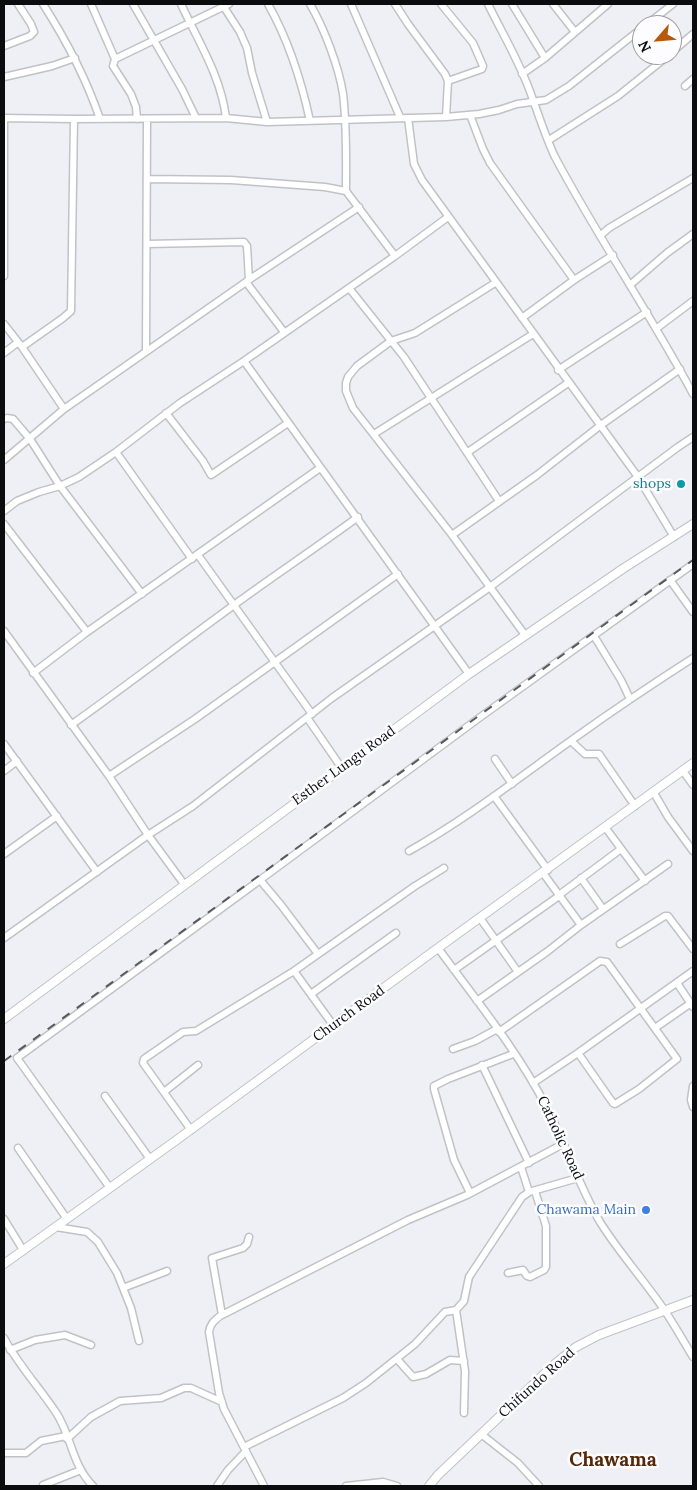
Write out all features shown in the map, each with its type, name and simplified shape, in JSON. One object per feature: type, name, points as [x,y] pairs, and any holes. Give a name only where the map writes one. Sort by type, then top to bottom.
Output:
[{"type":"street","points":[[4,46],[30,36],[34,32],[18,4]]},
{"type":"street","points":[[43,4],[75,58],[93,96],[100,119]]},
{"type":"street","points":[[91,4],[115,58],[113,66],[131,94],[138,119]]},
{"type":"street","points":[[133,4],[196,118]]},
{"type":"street","points":[[180,4],[210,62],[223,101],[226,118]]},
{"type":"street","points":[[268,4],[283,32],[292,56],[310,121]]},
{"type":"street","points":[[310,4],[333,58],[342,92],[345,119],[346,191],[395,256]]},
{"type":"street","points":[[351,4],[400,117]]},
{"type":"street","points":[[396,4],[448,81],[446,117]]},
{"type":"street","points":[[441,4],[473,43],[483,66],[482,69],[448,81]]},
{"type":"street","points":[[488,4],[504,32],[554,154],[600,236],[657,328],[693,394]]},
{"type":"street","points":[[512,4],[545,58]]},
{"type":"street","points":[[553,4],[575,32]]},
{"type":"street","points":[[522,74],[545,58],[606,4]]},
{"type":"street","points":[[659,15],[673,4]]},
{"type":"street","points":[[115,58],[154,41],[225,5],[247,48],[252,73],[267,122]]},
{"type":"street","points":[[682,43],[693,34]]},
{"type":"street","points":[[4,276],[4,118],[226,118],[267,122],[470,115],[499,110],[517,104],[546,100],[556,95],[632,36]]},
{"type":"street","points":[[4,77],[52,66],[75,58]]},
{"type":"street","points":[[549,140],[618,96],[657,65]]},
{"type":"street","points":[[685,86],[693,79]]},
{"type":"street","points":[[470,115],[482,149],[490,162],[574,280]]},
{"type":"street","points":[[408,118],[414,164],[422,180],[558,370],[601,425],[638,477],[674,536]]},
{"type":"street","points":[[4,353],[20,345],[71,311],[74,119]]},
{"type":"street","points":[[146,352],[147,119]]},
{"type":"street","points":[[600,236],[609,228],[693,178]]},
{"type":"street","points":[[148,180],[230,180],[325,187],[346,191]]},
{"type":"street","points":[[4,460],[64,409],[247,281],[358,207]]},
{"type":"street","points":[[4,511],[17,501],[60,486],[79,477],[116,452],[166,413],[244,361],[448,217]]},
{"type":"street","points":[[630,285],[667,253],[693,234]]},
{"type":"street","points":[[147,244],[244,242],[247,246],[247,281],[284,332]]},
{"type":"street","points":[[522,318],[612,255]]},
{"type":"street","points":[[495,283],[422,330],[402,339],[391,341],[357,366],[348,377],[346,391],[353,408],[452,535],[525,634]]},
{"type":"street","points":[[349,288],[404,357],[499,501]]},
{"type":"street","points":[[657,328],[693,302]]},
{"type":"street","points":[[558,370],[647,312]]},
{"type":"street","points":[[4,324],[64,409]]},
{"type":"street","points":[[374,434],[533,334]]},
{"type":"street","points":[[244,361],[320,468],[358,517],[468,674]]},
{"type":"street","points":[[452,535],[537,475],[601,425],[680,369]]},
{"type":"street","points":[[468,452],[568,383]]},
{"type":"street","points":[[166,413],[211,474],[288,423]]},
{"type":"street","points":[[4,419],[13,419],[30,439],[60,486],[142,594]]},
{"type":"street","points":[[4,938],[193,806],[332,698],[435,627],[693,437]]},
{"type":"street","points":[[116,452],[275,661],[341,767]]},
{"type":"street","points":[[33,673],[320,468]]},
{"type":"street","points":[[71,725],[154,666],[234,605],[358,517]]},
{"type":"street","points":[[4,524],[88,632]]},
{"type":"street","name":"Esther Lungu Road","points":[[4,1020],[468,674],[525,634],[693,524]]},
{"type":"street","points":[[110,1188],[17,1058],[479,718],[693,564]]},
{"type":"street","points":[[109,776],[194,719],[398,574]]},
{"type":"street","points":[[670,580],[693,612]]},
{"type":"street","points":[[4,630],[33,673],[109,776],[148,836],[184,884]]},
{"type":"street","points":[[594,636],[621,680],[630,699]]},
{"type":"street","points":[[409,851],[438,835],[630,699],[693,658]]},
{"type":"street","points":[[571,741],[585,754],[599,754],[636,806]]},
{"type":"street","points":[[4,744],[97,872]]},
{"type":"street","points":[[495,759],[512,784]]},
{"type":"street","points":[[4,771],[17,761]]},
{"type":"street","name":"Church Road","points":[[4,1264],[191,1130],[693,763]]},
{"type":"street","points":[[683,771],[693,785]]},
{"type":"street","points":[[654,793],[668,817],[693,851]]},
{"type":"street","points":[[494,796],[581,925]]},
{"type":"street","points":[[4,854],[57,816]]},
{"type":"street","points":[[605,827],[645,881]]},
{"type":"street","points":[[454,970],[621,849]]},
{"type":"street","points":[[477,1001],[668,864]]},
{"type":"street","points":[[191,1130],[143,1063],[144,1059],[183,1032],[196,1031],[294,971],[414,886],[444,868]]},
{"type":"street","points":[[581,878],[603,909]]},
{"type":"street","points":[[260,880],[318,954]]},
{"type":"street","points":[[620,944],[668,916],[693,949]]},
{"type":"street","points":[[480,918],[518,972]]},
{"type":"street","points":[[310,994],[396,933]]},
{"type":"street","name":"Catholic Road","points":[[438,948],[533,1083],[548,1110],[599,1220],[665,1311],[693,1357]]},
{"type":"street","points":[[453,1049],[498,1031],[600,960],[607,962],[676,1059],[638,1090],[616,1104],[613,1103],[578,1054]]},
{"type":"street","points":[[294,971],[333,1026]]},
{"type":"street","points":[[533,1083],[578,1054],[693,971]]},
{"type":"street","points":[[655,1028],[692,1005],[677,983]]},
{"type":"street","points":[[470,1193],[454,1160],[434,1086],[514,1054]]},
{"type":"street","points":[[164,1092],[198,1065]]},
{"type":"street","points":[[482,1066],[529,1163]]},
{"type":"street","points":[[693,1086],[691,1100],[693,1107]]},
{"type":"street","points":[[105,1096],[150,1159]]},
{"type":"street","points":[[264,1486],[222,1402],[209,1332],[210,1326],[222,1315],[408,1220],[470,1193],[563,1144]]},
{"type":"street","points":[[18,1148],[67,1218]]},
{"type":"street","points":[[508,1273],[523,1270],[530,1277],[546,1267],[546,1226],[521,1167]]},
{"type":"street","points":[[217,1486],[245,1449],[342,1398],[415,1344],[445,1312],[456,1310],[464,1301],[467,1283],[473,1270],[522,1197],[532,1191],[578,1178]]},
{"type":"street","points":[[4,1219],[23,1250]]},
{"type":"street","points":[[56,1227],[80,1230],[93,1236],[108,1257],[123,1288],[131,1308],[139,1341]]},
{"type":"street","points":[[222,1315],[212,1258],[243,1248],[249,1237]]},
{"type":"street","points":[[123,1288],[167,1271]]},
{"type":"street","name":"Chifundo Road","points":[[429,1486],[438,1475],[556,1363],[576,1347],[599,1335],[693,1300]]},
{"type":"street","points":[[456,1310],[466,1379],[464,1413]]},
{"type":"street","points":[[10,1350],[35,1340],[65,1334],[92,1345]]},
{"type":"street","points":[[4,1339],[57,1415],[80,1470],[93,1486]]},
{"type":"street","points":[[397,1359],[413,1377],[426,1374],[450,1360],[464,1360]]},
{"type":"street","points":[[4,1453],[26,1453],[41,1442],[67,1438],[91,1417],[120,1401],[161,1398],[184,1388],[192,1388],[222,1402]]},
{"type":"street","points":[[481,1434],[518,1463],[539,1486]]},
{"type":"street","points":[[43,1485],[80,1470]]},
{"type":"street","points":[[346,1486],[383,1482],[397,1486]]},
{"type":"railway","points":[[4,1061],[693,560]]},
{"type":"place","name":"shops","points":[[681,484]]},
{"type":"place","name":"Chawama Main","points":[[646,1210]]},
{"type":"district","name":"Chawama","points":[[613,1461]]}]
